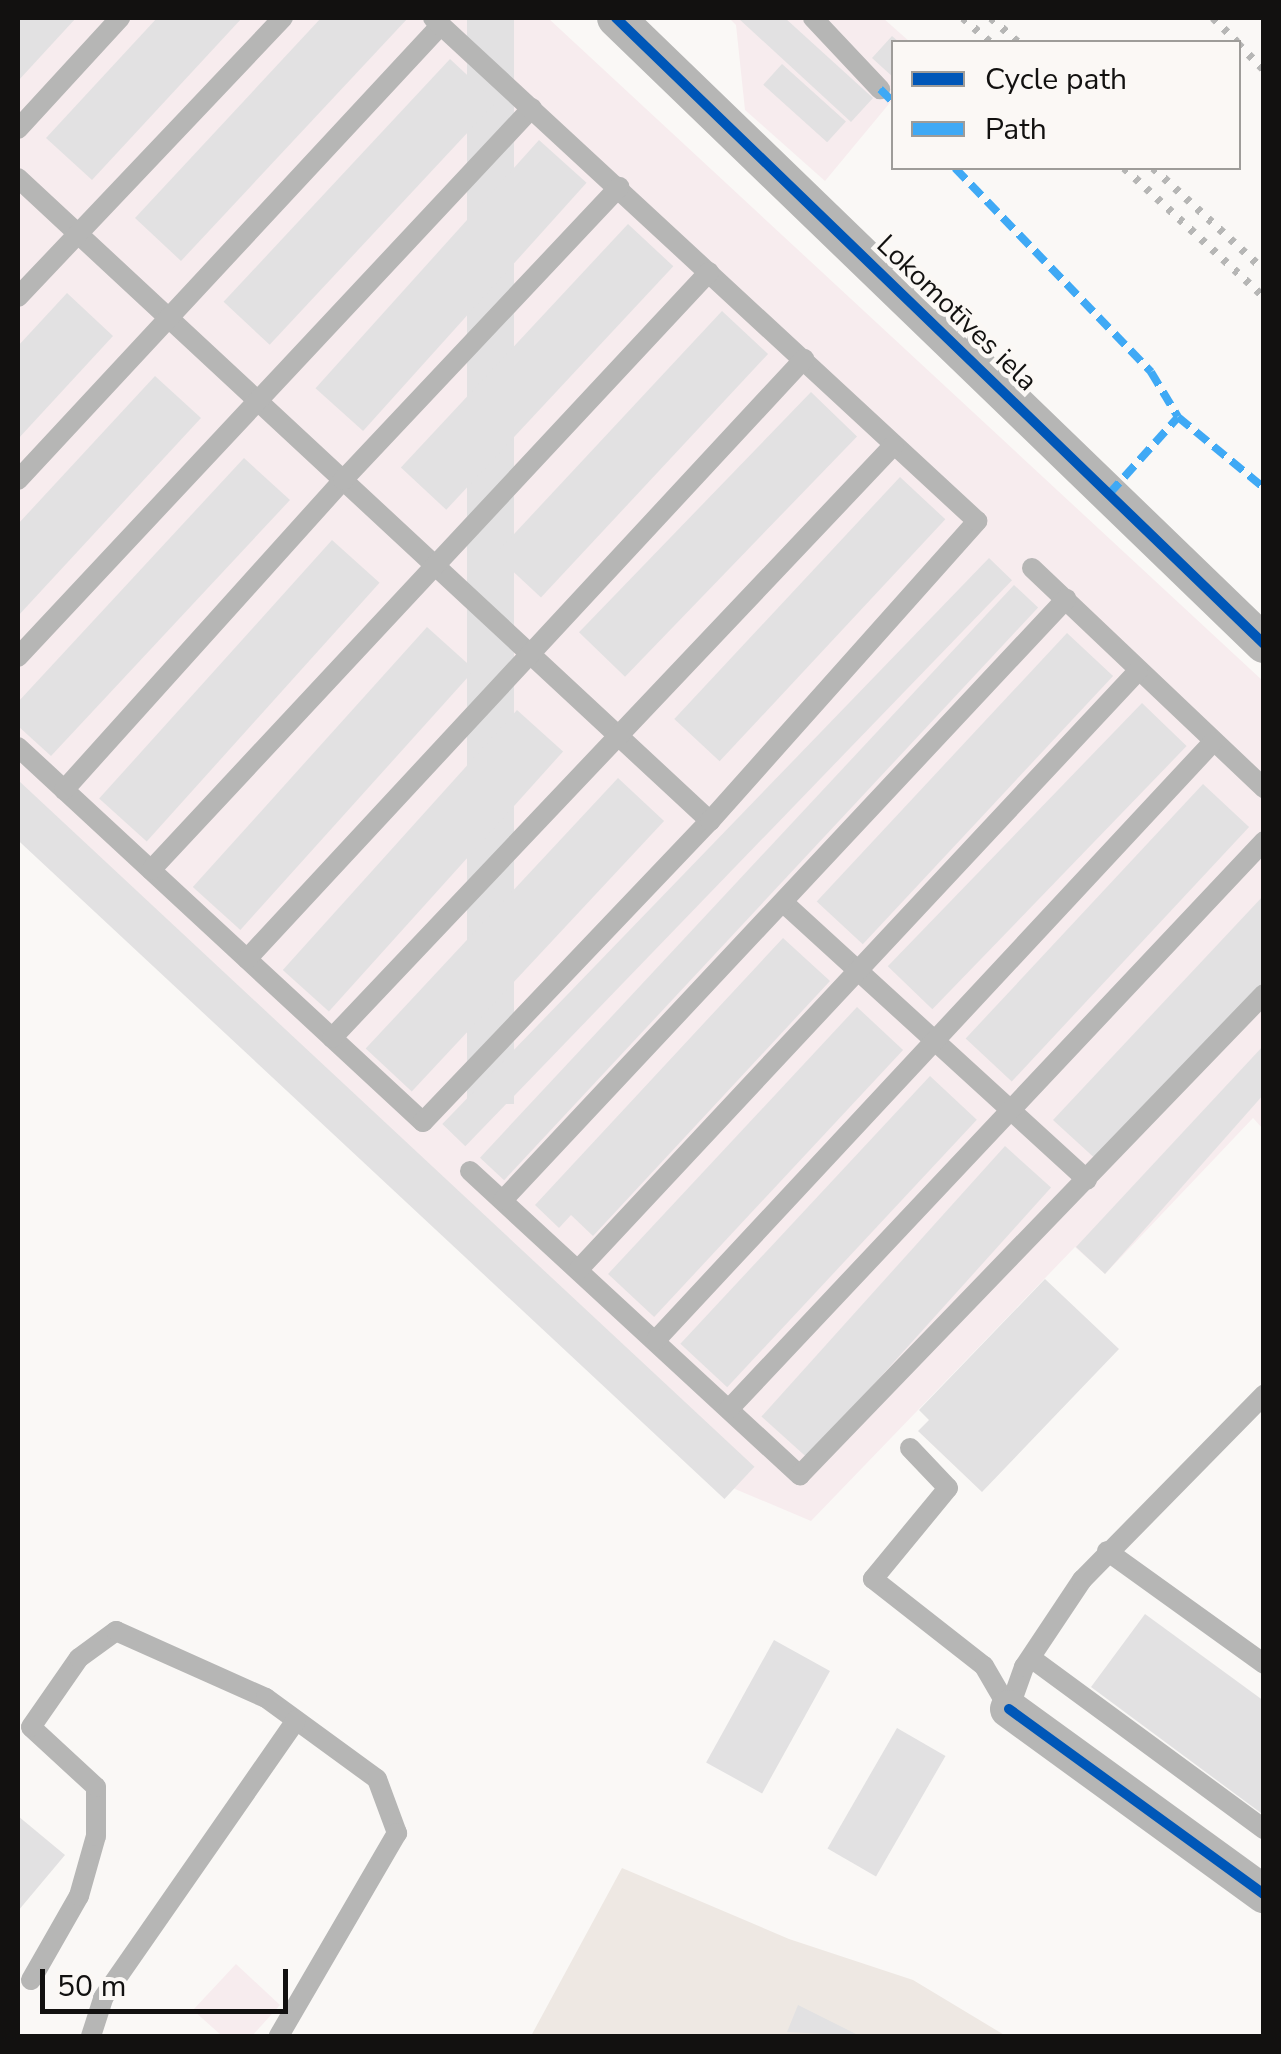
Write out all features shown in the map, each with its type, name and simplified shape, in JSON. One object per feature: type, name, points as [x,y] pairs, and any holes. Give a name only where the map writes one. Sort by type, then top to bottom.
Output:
[{"type":"street","name":"Lokomotīves iela","points":[[616,18],[1264,644]]},
{"type":"street","points":[[1009,1710],[1261,1886]]},
{"type":"lane","points":[[18,129],[120,18]]},
{"type":"lane","points":[[18,297],[283,18]]},
{"type":"lane","points":[[814,18],[880,89]]},
{"type":"lane","points":[[18,480],[172,321],[437,21],[977,521],[710,821],[424,1122],[18,746]]},
{"type":"lane","points":[[18,658],[532,108]]},
{"type":"lane","points":[[18,178],[710,821]]},
{"type":"lane","points":[[64,790],[343,480],[619,187]]},
{"type":"lane","points":[[152,870],[432,562],[709,272]]},
{"type":"lane","points":[[247,958],[804,359]]},
{"type":"lane","points":[[332,1038],[894,445]]},
{"type":"lane","points":[[1032,568],[1264,788]]},
{"type":"lane","points":[[503,1200],[785,904],[1066,599]]},
{"type":"lane","points":[[578,1270],[1138,671]]},
{"type":"lane","points":[[654,1340],[1213,742]]},
{"type":"lane","points":[[728,1408],[1264,841]]},
{"type":"lane","points":[[785,904],[1087,1180]]},
{"type":"lane","points":[[470,1170],[800,1475],[1264,994]]},
{"type":"lane","points":[[1009,1710],[1031,1658],[1106,1551],[1264,1395]]},
{"type":"lane","points":[[910,1448],[948,1488],[873,1579],[984,1666],[1009,1710]]},
{"type":"lane","points":[[1106,1551],[1264,1664]]},
{"type":"lane","points":[[31,1980],[79,1896],[96,1836],[96,1787],[24,1724],[79,1658],[116,1631],[266,1698],[377,1779],[397,1833],[279,2036]]},
{"type":"lane","points":[[1031,1658],[1264,1829]]},
{"type":"lane","points":[[91,2036],[103,1998],[296,1720]]},
{"type":"shaded area","points":[[18,18],[548,18],[1263,681],[1263,1129],[1253,1118],[1105,1274],[1075,1247],[811,1521],[735,1489],[18,825]]},
{"type":"shaded area","points":[[729,18],[883,18],[908,40],[891,40],[891,101],[825,181],[745,110],[736,25]]},
{"type":"shaded area","points":[[622,1868],[789,1939],[913,1980],[1006,2036],[531,2036]]},
{"type":"shaded area","points":[[236,1964],[280,2005],[252,2036],[222,2036],[193,2010]]},
{"type":"building","points":[[18,18],[76,18],[18,81]]},
{"type":"building","points":[[157,18],[242,18],[92,180],[46,138]]},
{"type":"building","points":[[321,18],[408,18],[181,261],[135,218]]},
{"type":"building","points":[[467,18],[514,18],[514,1104],[467,1104]]},
{"type":"building","points":[[738,18],[785,18],[873,98],[851,122]]},
{"type":"building","points":[[892,36],[897,40],[891,40],[891,75],[872,58]]},
{"type":"building","points":[[450,59],[496,102],[270,345],[224,302]]},
{"type":"building","points":[[782,64],[846,122],[827,142],[763,85]]},
{"type":"building","points":[[539,140],[587,183],[363,431],[316,388]]},
{"type":"building","points":[[628,224],[673,266],[446,510],[401,468]]},
{"type":"building","points":[[67,293],[113,336],[18,439],[18,346]]},
{"type":"building","points":[[722,311],[768,354],[541,598],[495,555]]},
{"type":"building","points":[[155,376],[201,418],[18,616],[18,524]]},
{"type":"building","points":[[811,392],[857,436],[625,677],[579,632]]},
{"type":"building","points":[[244,458],[290,500],[51,756],[18,726],[18,702]]},
{"type":"building","points":[[900,477],[945,519],[720,761],[674,719]]},
{"type":"building","points":[[332,540],[380,583],[147,841],[99,799]]},
{"type":"building","points":[[989,558],[1012,580],[465,1146],[442,1124]]},
{"type":"building","points":[[1014,585],[1038,608],[504,1180],[480,1158]]},
{"type":"building","points":[[427,627],[475,670],[240,930],[193,887]]},
{"type":"building","points":[[1067,633],[1113,676],[863,944],[817,901]]},
{"type":"building","points":[[1142,703],[1187,746],[932,1009],[888,966]]},
{"type":"building","points":[[517,710],[563,751],[329,1012],[283,970]]},
{"type":"building","points":[[618,778],[664,821],[412,1092],[366,1049]]},
{"type":"building","points":[[18,780],[754,1467],[724,1499],[18,840]]},
{"type":"building","points":[[1203,784],[1249,827],[1012,1081],[966,1039]]},
{"type":"building","points":[[1264,895],[1264,988],[1100,1163],[1053,1120]]},
{"type":"building","points":[[783,938],[830,981],[593,1236],[571,1215],[559,1228],[535,1205]]},
{"type":"building","points":[[857,1007],[903,1050],[654,1317],[608,1274]]},
{"type":"building","points":[[1264,1045],[1264,1094],[1105,1274],[1076,1247]]},
{"type":"building","points":[[930,1076],[977,1120],[727,1387],[680,1344]]},
{"type":"building","points":[[1005,1146],[1051,1187],[808,1458],[761,1417]]},
{"type":"building","points":[[1045,1279],[1119,1349],[982,1492],[918,1431],[929,1420],[919,1410]]},
{"type":"building","points":[[1145,1614],[1264,1701],[1261,1813],[1091,1687]]},
{"type":"building","points":[[774,1640],[830,1671],[762,1793],[706,1762]]},
{"type":"building","points":[[897,1728],[945,1756],[876,1876],[828,1848]]},
{"type":"building","points":[[18,1816],[65,1855],[18,1911]]},
{"type":"building","points":[[798,2005],[860,2036],[787,2032]]},
{"type":"railway","points":[[963,18],[988,40]]},
{"type":"railway","points":[[991,18],[1016,40]]},
{"type":"railway","points":[[1213,18],[1235,40]]},
{"type":"railway","points":[[1241,47],[1264,70]]},
{"type":"railway","points":[[1126,170],[1264,297]]},
{"type":"railway","points":[[1155,170],[1264,270]]},
{"type":"marked path","points":[[880,89],[891,100]]},
{"type":"marked path","points":[[957,170],[1151,372],[1178,417],[1264,488]]},
{"type":"marked path","points":[[1109,494],[1178,417]]},
{"type":"cycle path","points":[[616,18],[1264,644]]},
{"type":"cycle path","points":[[1009,1709],[1264,1894]]}]
